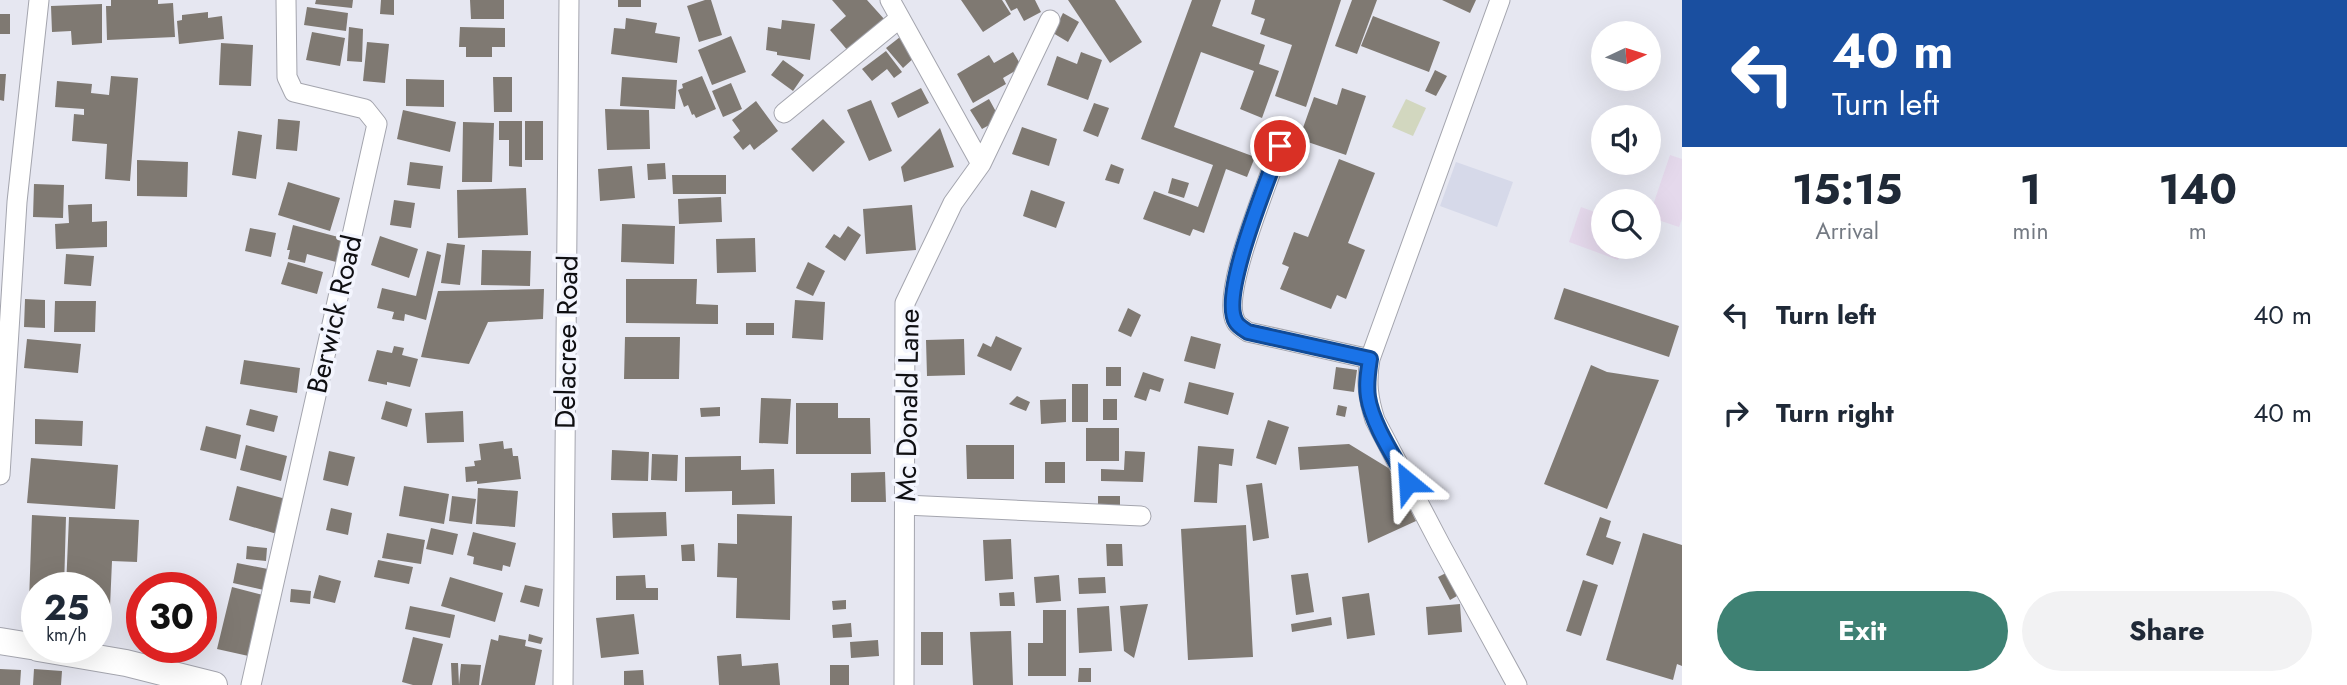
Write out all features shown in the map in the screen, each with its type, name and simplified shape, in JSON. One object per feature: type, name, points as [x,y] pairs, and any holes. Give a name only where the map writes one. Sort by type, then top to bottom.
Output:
[{"type":"main road","points":[[0,641],[21,644]]},
{"type":"main road","points":[[90,663],[126,674],[214,685]]},
{"type":"street","points":[[0,475],[9,201],[39,0]]},
{"type":"street","name":"Berwick Road","points":[[251,685],[377,124],[365,109],[294,92],[287,77],[286,0]]},
{"type":"street","name":"Delacree Road","points":[[563,685],[569,0]]},
{"type":"street","points":[[890,0],[981,164]]},
{"type":"street","points":[[1500,0],[1370,359],[1367,379],[1368,400],[1375,419],[1517,685]]},
{"type":"street","points":[[784,113],[900,18]]},
{"type":"street","name":"Mc Donald Lane","points":[[904,685],[905,303],[953,203],[981,164],[1050,20]]},
{"type":"street","points":[[1280,146],[1240,257],[1232,306],[1236,323],[1248,332],[1370,359]]},
{"type":"street","points":[[905,505],[1141,516]]},
{"type":"shaded area","points":[[1670,155],[1682,159],[1682,219],[1679,227],[1661,221],[1661,189],[1658,189]]},
{"type":"shaded area","points":[[1456,162],[1513,182],[1497,227],[1440,206]]},
{"type":"shaded area","points":[[1581,207],[1591,211],[1591,250],[1569,242]]},
{"type":"green space","points":[[1406,99],[1426,108],[1413,136],[1392,127]]},
{"type":"building","points":[[111,0],[158,0],[158,4],[173,3],[175,37],[107,40],[106,6],[111,6]]},
{"type":"building","points":[[316,0],[353,0],[352,8],[315,4]]},
{"type":"building","points":[[381,0],[394,0],[394,15],[380,14]]},
{"type":"building","points":[[470,0],[504,0],[504,19],[471,19]]},
{"type":"building","points":[[618,0],[641,0],[641,7],[618,7]]},
{"type":"building","points":[[711,0],[722,35],[699,42],[687,6]]},
{"type":"building","points":[[832,0],[867,0],[885,20],[849,52],[830,30],[846,16]]},
{"type":"building","points":[[961,0],[1002,0],[1011,14],[983,32]]},
{"type":"building","points":[[1005,0],[1035,0],[1041,12],[1024,21],[1017,8],[1011,11]]},
{"type":"building","points":[[1068,0],[1115,0],[1142,42],[1110,63]]},
{"type":"building","points":[[1192,0],[1221,0],[1212,26],[1265,45],[1259,64],[1279,71],[1262,118],[1240,109],[1254,71],[1201,52],[1174,127],[1255,157],[1247,177],[1226,169],[1204,233],[1193,229],[1190,236],[1143,219],[1154,191],[1198,207],[1213,165],[1141,139]]},
{"type":"building","points":[[1255,0],[1341,0],[1306,107],[1275,96],[1292,45],[1260,34],[1265,19],[1251,14]]},
{"type":"building","points":[[1352,0],[1377,0],[1357,54],[1335,46]]},
{"type":"building","points":[[1442,0],[1476,0],[1470,13]]},
{"type":"building","points":[[102,4],[102,43],[72,45],[71,31],[52,32],[51,6]]},
{"type":"building","points":[[307,7],[348,13],[346,31],[304,25]]},
{"type":"building","points":[[208,12],[208,18],[222,16],[224,39],[179,44],[177,21],[182,20],[182,15]]},
{"type":"building","points":[[1063,13],[1079,22],[1068,42],[1053,33]]},
{"type":"building","points":[[0,14],[10,14],[10,34],[0,34]]},
{"type":"building","points":[[1373,16],[1440,42],[1429,72],[1361,46]]},
{"type":"building","points":[[626,18],[657,23],[655,33],[680,37],[677,63],[611,54],[614,28],[625,29]]},
{"type":"building","points":[[782,20],[815,24],[810,60],[777,55],[777,52],[766,50],[768,27],[781,29]]},
{"type":"building","points":[[349,27],[363,29],[362,62],[347,61]]},
{"type":"building","points":[[460,27],[505,28],[505,47],[492,47],[492,57],[466,57],[466,47],[459,47]]},
{"type":"building","points":[[312,32],[345,38],[340,66],[306,60]]},
{"type":"building","points":[[731,36],[746,72],[712,85],[698,50]]},
{"type":"building","points":[[900,37],[916,56],[903,68],[886,48]]},
{"type":"building","points":[[367,42],[389,44],[385,83],[363,81]]},
{"type":"building","points":[[221,43],[253,45],[251,86],[219,85]]},
{"type":"building","points":[[886,51],[902,72],[894,78],[887,69],[872,81],[862,69]]},
{"type":"building","points":[[1013,52],[1022,67],[1003,78],[1006,84],[973,103],[957,74],[989,55],[994,63]]},
{"type":"building","points":[[1081,52],[1102,60],[1088,100],[1047,85],[1057,56],[1077,64]]},
{"type":"building","points":[[783,60],[804,75],[793,91],[771,75]]},
{"type":"building","points":[[1435,70],[1447,76],[1436,96],[1425,91]]},
{"type":"building","points":[[0,74],[6,74],[4,101],[0,100]]},
{"type":"building","points":[[111,76],[138,78],[130,181],[105,179],[107,144],[72,141],[74,114],[84,115],[84,109],[55,107],[57,81],[92,84],[91,93],[109,95]]},
{"type":"building","points":[[702,76],[716,109],[696,118],[688,105],[684,107],[678,90],[683,88],[682,84]]},
{"type":"building","points":[[493,77],[512,77],[512,112],[494,112]]},
{"type":"building","points":[[622,77],[677,80],[675,109],[620,106]]},
{"type":"building","points":[[406,79],[444,80],[444,107],[406,106]]},
{"type":"building","points":[[731,83],[742,109],[723,117],[712,91]]},
{"type":"building","points":[[921,88],[929,103],[898,118],[891,103]]},
{"type":"building","points":[[1342,88],[1366,96],[1346,155],[1299,139],[1314,97],[1337,105]]},
{"type":"building","points":[[989,99],[1000,119],[982,129],[970,110]]},
{"type":"building","points":[[871,100],[892,151],[869,161],[847,110]]},
{"type":"building","points":[[756,101],[778,131],[754,150],[750,144],[743,150],[733,137],[740,131],[732,120]]},
{"type":"building","points":[[1094,103],[1109,108],[1098,137],[1083,131]]},
{"type":"building","points":[[605,109],[649,110],[650,149],[607,150]]},
{"type":"building","points":[[403,110],[456,122],[450,152],[397,139]]},
{"type":"building","points":[[278,119],[300,121],[297,151],[276,149]]},
{"type":"building","points":[[823,119],[845,142],[813,172],[791,149]]},
{"type":"building","points":[[499,121],[522,121],[522,167],[509,166],[509,140],[499,140]]},
{"type":"building","points":[[525,121],[543,121],[543,160],[525,160]]},
{"type":"building","points":[[463,122],[494,123],[492,182],[462,182]]},
{"type":"building","points":[[1022,127],[1057,139],[1049,166],[1012,154]]},
{"type":"building","points":[[940,128],[954,167],[904,182],[901,167]]},
{"type":"building","points":[[238,131],[262,135],[256,179],[232,175]]},
{"type":"building","points":[[1339,159],[1375,173],[1348,243],[1365,250],[1346,299],[1337,295],[1331,309],[1280,289],[1289,267],[1282,264],[1294,232],[1308,237]]},
{"type":"building","points":[[137,160],[188,162],[187,197],[137,196]]},
{"type":"building","points":[[410,162],[443,166],[440,189],[407,185]]},
{"type":"building","points":[[665,163],[666,179],[648,180],[647,164]]},
{"type":"building","points":[[1111,164],[1124,169],[1119,184],[1105,180]]},
{"type":"building","points":[[632,166],[635,198],[600,201],[598,169]]},
{"type":"building","points":[[672,175],[726,175],[726,194],[673,194]]},
{"type":"building","points":[[1172,178],[1189,183],[1184,198],[1168,193]]},
{"type":"building","points":[[288,182],[340,198],[330,231],[278,215]]},
{"type":"building","points":[[34,184],[64,185],[63,218],[33,217]]},
{"type":"building","points":[[526,188],[528,235],[458,238],[457,190]]},
{"type":"building","points":[[1031,190],[1065,202],[1056,228],[1023,216]]},
{"type":"building","points":[[721,197],[722,222],[679,224],[678,199]]},
{"type":"building","points":[[394,200],[415,203],[411,228],[390,225]]},
{"type":"building","points":[[92,204],[92,222],[107,221],[107,247],[56,249],[55,224],[69,223],[68,205]]},
{"type":"building","points":[[912,205],[916,250],[866,254],[863,209]]},
{"type":"building","points":[[622,224],[675,226],[674,264],[621,262]]},
{"type":"building","points":[[293,225],[342,238],[336,262],[307,254],[305,263],[288,259],[290,250],[287,250]]},
{"type":"building","points":[[848,226],[861,235],[845,261],[825,247],[834,234],[840,238]]},
{"type":"building","points":[[250,228],[276,233],[271,257],[245,251]]},
{"type":"building","points":[[380,236],[418,249],[409,278],[371,265]]},
{"type":"building","points":[[755,238],[756,272],[717,273],[716,239]]},
{"type":"building","points":[[447,243],[465,245],[460,285],[441,283]]},
{"type":"building","points":[[482,250],[531,251],[530,286],[481,285]]},
{"type":"building","points":[[427,251],[441,255],[426,320],[405,314],[404,321],[392,319],[394,312],[377,308],[382,288],[416,296]]},
{"type":"building","points":[[66,254],[94,256],[91,286],[64,284]]},
{"type":"building","points":[[288,262],[323,272],[317,294],[281,284]]},
{"type":"building","points":[[808,262],[825,271],[813,296],[796,288]]},
{"type":"building","points":[[626,279],[697,279],[696,304],[718,305],[718,324],[626,323]]},
{"type":"building","points":[[1564,288],[1679,326],[1669,357],[1554,319]]},
{"type":"building","points":[[544,289],[543,319],[488,322],[469,364],[421,357],[438,291]]},
{"type":"building","points":[[25,299],[45,300],[45,328],[24,327]]},
{"type":"building","points":[[795,300],[825,302],[823,340],[792,338]]},
{"type":"building","points":[[55,301],[96,301],[95,332],[54,332]]},
{"type":"building","points":[[1128,308],[1141,315],[1131,337],[1118,331]]},
{"type":"building","points":[[746,323],[774,323],[774,335],[746,335]]},
{"type":"building","points":[[996,336],[1022,348],[1011,371],[977,356],[983,343],[991,347]]},
{"type":"building","points":[[1191,336],[1221,344],[1215,369],[1184,361]]},
{"type":"building","points":[[625,337],[680,337],[679,379],[624,379]]},
{"type":"building","points":[[27,339],[81,344],[78,373],[24,368]]},
{"type":"building","points":[[964,339],[965,375],[927,376],[926,340]]},
{"type":"building","points":[[394,346],[404,348],[402,355],[418,359],[410,387],[368,381],[377,350],[392,353]]},
{"type":"building","points":[[244,360],[300,368],[297,393],[240,384]]},
{"type":"building","points":[[1591,365],[1607,372],[1659,380],[1607,509],[1544,484]]},
{"type":"building","points":[[1106,367],[1121,367],[1121,386],[1106,386]]},
{"type":"building","points":[[1336,367],[1357,370],[1354,392],[1333,389]]},
{"type":"building","points":[[1143,372],[1164,379],[1160,392],[1150,389],[1146,401],[1134,397]]},
{"type":"building","points":[[1189,382],[1234,393],[1228,415],[1184,403]]},
{"type":"building","points":[[1072,384],[1088,384],[1088,422],[1072,422]]},
{"type":"building","points":[[1017,396],[1030,402],[1026,411],[1009,404]]},
{"type":"building","points":[[761,398],[791,399],[788,444],[759,443]]},
{"type":"building","points":[[1066,399],[1066,422],[1041,424],[1040,400]]},
{"type":"building","points":[[1103,399],[1117,399],[1117,420],[1103,420]]},
{"type":"building","points":[[386,401],[412,409],[407,427],[381,419]]},
{"type":"building","points":[[796,403],[838,403],[838,418],[870,418],[871,454],[796,454]]},
{"type":"building","points":[[1338,405],[1347,407],[1345,417],[1336,415]]},
{"type":"building","points":[[720,407],[720,416],[701,417],[700,408]]},
{"type":"building","points":[[250,409],[278,416],[274,432],[246,425]]},
{"type":"building","points":[[463,411],[464,442],[427,443],[425,413]]},
{"type":"building","points":[[35,419],[83,421],[82,446],[35,444]]},
{"type":"building","points":[[1268,420],[1289,427],[1276,465],[1256,458]]},
{"type":"building","points":[[206,426],[241,435],[236,459],[200,450]]},
{"type":"building","points":[[1086,428],[1119,428],[1119,461],[1086,461]]},
{"type":"building","points":[[503,441],[504,449],[512,448],[513,456],[518,456],[521,479],[477,484],[477,481],[466,482],[465,467],[475,466],[474,461],[481,460],[479,444]]},
{"type":"building","points":[[1349,444],[1390,469],[1416,521],[1368,543],[1358,466],[1300,470],[1298,447]]},
{"type":"building","points":[[246,445],[287,456],[281,481],[240,470]]},
{"type":"building","points":[[966,445],[1014,445],[1014,479],[967,479]]},
{"type":"building","points":[[1198,446],[1234,449],[1232,466],[1219,464],[1217,503],[1194,502]]},
{"type":"building","points":[[612,450],[649,452],[648,481],[611,480]]},
{"type":"building","points":[[329,451],[355,457],[348,486],[323,480]]},
{"type":"building","points":[[1125,451],[1145,452],[1143,482],[1101,481],[1101,469],[1124,470]]},
{"type":"building","points":[[652,454],[678,455],[677,481],[651,480]]},
{"type":"building","points":[[741,456],[741,470],[774,469],[775,504],[732,505],[732,491],[685,492],[685,457]]},
{"type":"building","points":[[31,458],[118,465],[115,509],[27,503]]},
{"type":"building","points":[[1045,462],[1065,462],[1065,483],[1045,483]]},
{"type":"building","points":[[885,472],[886,502],[851,502],[851,473]]},
{"type":"building","points":[[1262,483],[1269,538],[1253,541],[1246,485]]},
{"type":"building","points":[[237,486],[286,499],[277,534],[229,520]]},
{"type":"building","points":[[404,486],[449,494],[444,524],[399,516]]},
{"type":"building","points":[[478,488],[518,491],[515,527],[476,524]]},
{"type":"building","points":[[452,496],[476,499],[472,524],[449,521]]},
{"type":"building","points":[[1098,496],[1120,496],[1120,506],[1098,506]]},
{"type":"building","points":[[331,508],[352,513],[348,535],[326,530]]},
{"type":"building","points":[[666,512],[667,536],[613,538],[612,513]]},
{"type":"building","points":[[737,514],[792,516],[790,620],[736,618],[737,578],[717,577],[718,543],[737,544]]},
{"type":"building","points":[[32,515],[66,517],[64,572],[30,572]]},
{"type":"building","points":[[69,517],[139,520],[137,562],[112,561],[112,572],[67,572]]},
{"type":"building","points":[[1600,517],[1611,521],[1606,537],[1621,542],[1613,565],[1586,555]]},
{"type":"building","points":[[1246,525],[1253,657],[1188,660],[1181,529]]},
{"type":"building","points":[[431,528],[458,534],[453,555],[426,549]]},
{"type":"building","points":[[473,532],[516,543],[510,567],[503,565],[502,571],[473,564],[474,557],[467,555]]},
{"type":"building","points":[[387,533],[425,540],[421,564],[382,558]]},
{"type":"building","points":[[1643,533],[1682,545],[1682,666],[1677,664],[1673,680],[1606,660]]},
{"type":"building","points":[[1011,539],[1013,579],[985,581],[983,540]]},
{"type":"building","points":[[694,544],[695,561],[682,561],[681,545]]},
{"type":"building","points":[[1106,544],[1122,544],[1123,566],[1107,566]]},
{"type":"building","points":[[247,546],[267,548],[266,561],[246,559]]},
{"type":"building","points":[[378,560],[413,567],[409,584],[374,577]]},
{"type":"building","points":[[237,563],[273,570],[268,591],[233,583]]},
{"type":"building","points":[[1308,573],[1314,612],[1296,615],[1291,575]]},
{"type":"building","points":[[1446,573],[1457,596],[1450,600],[1438,577]]},
{"type":"building","points":[[319,575],[341,581],[335,603],[313,598]]},
{"type":"building","points":[[645,575],[646,588],[658,588],[658,600],[616,600],[616,576]]},
{"type":"building","points":[[1059,575],[1061,601],[1036,603],[1034,577]]},
{"type":"building","points":[[450,577],[503,593],[495,622],[441,606]]},
{"type":"building","points":[[1105,577],[1106,593],[1079,594],[1078,578]]},
{"type":"building","points":[[1583,580],[1598,585],[1581,636],[1566,631]]},
{"type":"building","points":[[525,585],[543,589],[539,607],[520,602]]},
{"type":"building","points":[[232,587],[267,596],[253,657],[217,649]]},
{"type":"building","points":[[291,589],[311,591],[310,604],[290,602]]},
{"type":"building","points":[[1014,592],[1015,606],[1000,606],[999,593]]},
{"type":"building","points":[[1369,593],[1375,635],[1347,639],[1342,597]]},
{"type":"building","points":[[846,600],[846,609],[833,610],[832,601]]},
{"type":"building","points":[[1148,604],[1134,658],[1124,651],[1120,606]]},
{"type":"building","points":[[1460,604],[1462,632],[1428,635],[1426,607]]},
{"type":"building","points":[[410,606],[455,615],[450,638],[405,629]]},
{"type":"building","points":[[1109,606],[1112,651],[1079,653],[1077,608]]},
{"type":"building","points":[[1043,610],[1066,610],[1066,676],[1028,676],[1028,643],[1043,643]]},
{"type":"building","points":[[634,614],[639,654],[601,658],[596,618]]},
{"type":"building","points":[[1331,617],[1332,625],[1292,632],[1291,624]]},
{"type":"building","points":[[851,623],[852,637],[833,638],[832,625]]},
{"type":"building","points":[[1011,631],[1013,685],[973,685],[970,632]]},
{"type":"building","points":[[921,632],[943,632],[943,665],[921,665]]},
{"type":"building","points":[[529,634],[543,638],[541,644],[528,641]]},
{"type":"building","points":[[499,635],[526,640],[525,646],[542,650],[535,685],[481,685],[491,639],[498,641]]},
{"type":"building","points":[[413,637],[443,644],[432,685],[402,682]]},
{"type":"building","points":[[878,640],[879,656],[851,658],[850,642]]},
{"type":"building","points":[[741,654],[742,666],[778,663],[780,685],[719,685],[717,656]]},
{"type":"building","points":[[451,663],[458,663],[459,685],[452,685]]},
{"type":"building","points":[[461,664],[481,665],[479,685],[459,685]]},
{"type":"building","points":[[830,665],[849,665],[849,685],[830,685]]},
{"type":"building","points":[[1079,668],[1091,668],[1091,682],[1078,682]]},
{"type":"building","points":[[0,669],[21,670],[20,685],[0,685]]},
{"type":"building","points":[[34,669],[62,671],[61,685],[33,685]]},
{"type":"building","points":[[643,670],[644,685],[624,685],[624,671]]},
{"type":"route","points":[[1280,146],[1240,257],[1232,306],[1236,323],[1248,332],[1370,359],[1368,400],[1408,482]]}]
